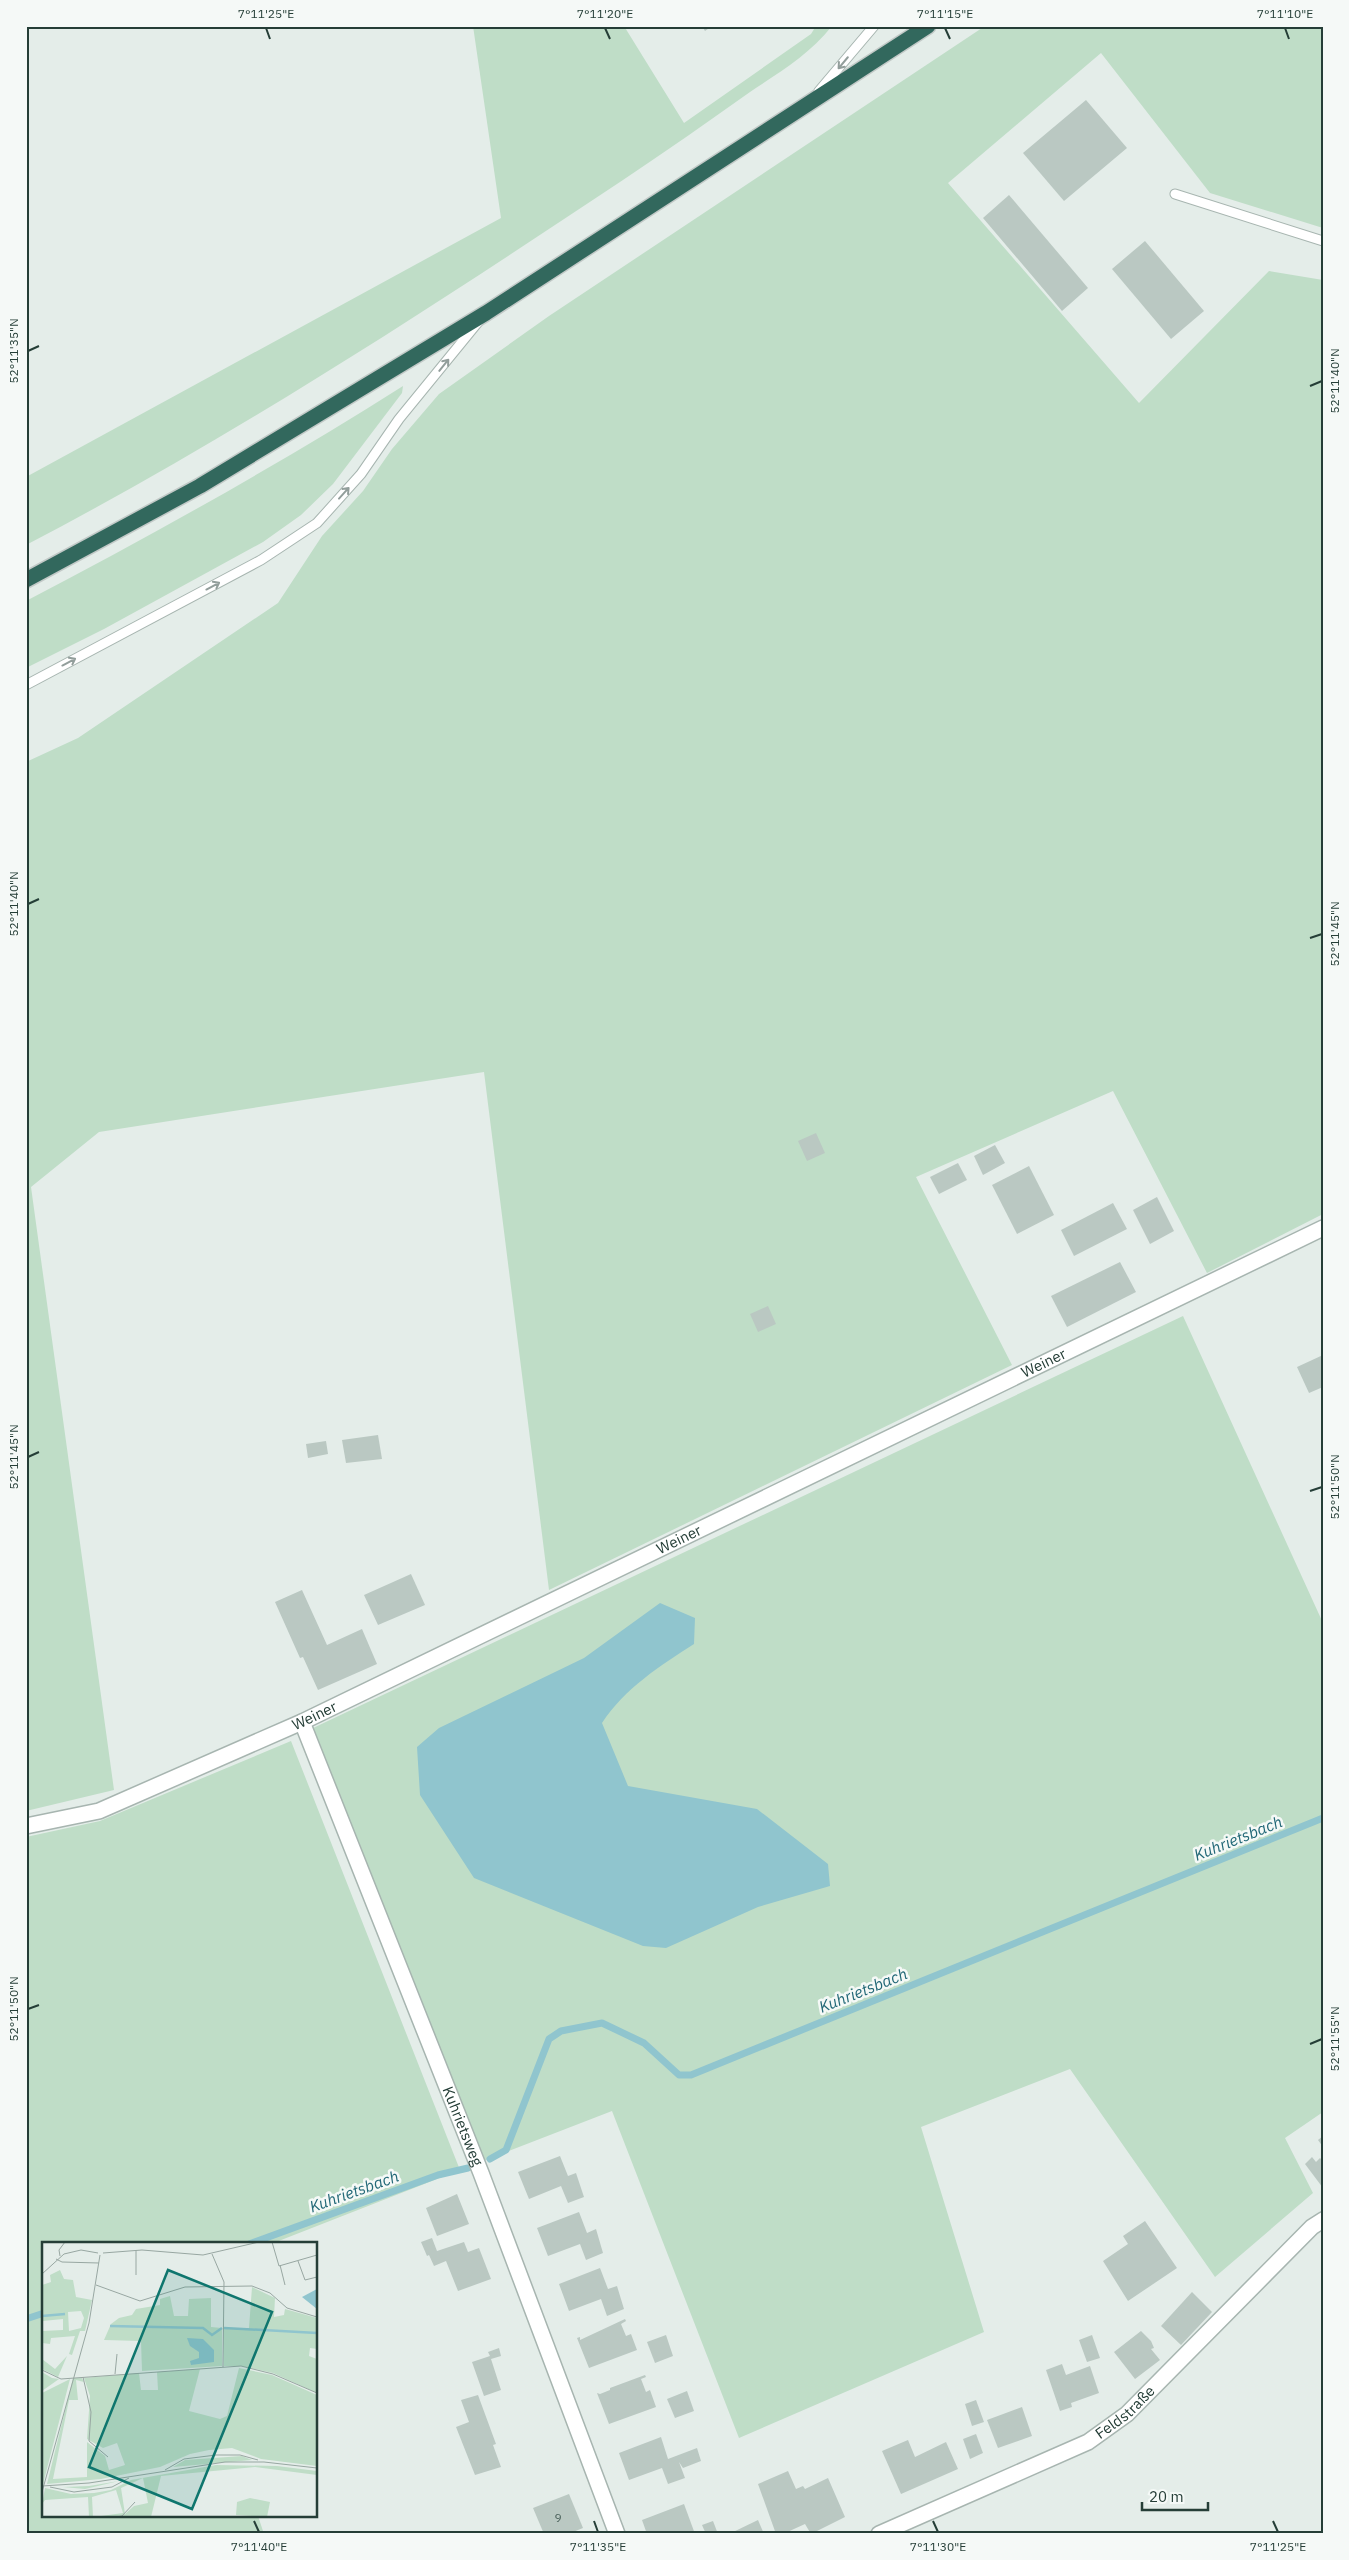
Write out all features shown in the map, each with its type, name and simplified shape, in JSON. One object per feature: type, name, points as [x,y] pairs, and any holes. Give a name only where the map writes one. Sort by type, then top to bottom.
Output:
[{"type":"highway","points":[[26,580],[200,486],[486,313],[928,26]]},
{"type":"street","name":"Weiner","points":[[26,1826],[99,1811],[302,1722],[1323,1228]]},
{"type":"street","name":"Kuhrietsweg","points":[[302,1722],[481,2173],[617,2534]]},
{"type":"street","name":"Feldstraße","points":[[879,2534],[1088,2442],[1126,2414],[1312,2226],[1323,2220]]},
{"type":"lane","points":[[812,100],[874,26]]},
{"type":"lane","points":[[1175,194],[1323,241]]},
{"type":"lane","points":[[26,685],[261,560],[317,523],[361,474],[399,419],[486,313]]},
{"type":"green space","points":[[473,26],[624,26],[684,123],[811,34],[816,26],[832,26],[814,46],[784,70],[623,180],[403,324],[179,461],[26,545],[26,477],[501,218]]},
{"type":"green space","points":[[985,26],[1323,26],[1323,228],[1210,193],[1101,53],[948,183],[1139,403],[1269,271],[1323,280],[1323,1214],[1207,1273],[1113,1091],[916,1177],[1012,1365],[549,1590],[484,1072],[99,1132],[31,1187],[114,1790],[26,1811],[26,762],[78,738],[278,603],[322,536],[363,491],[392,449],[439,394],[549,316]]},
{"type":"green space","points":[[403,386],[402,393],[333,484],[301,515],[263,542],[104,629],[26,668],[26,601],[216,498]]},
{"type":"green space","points":[[1183,1316],[1323,1623],[1323,2112],[1285,2138],[1313,2193],[1215,2277],[1070,2069],[921,2127],[984,2332],[739,2438],[612,2111],[483,2161],[311,1729]]},
{"type":"green space","points":[[291,1741],[460,2170],[276,2242],[42,2242],[42,2518],[259,2518],[264,2534],[26,2534],[26,1837],[100,1821]]},
{"type":"water","points":[[660,1603],[695,1618],[694,1644],[656,1669],[632,1689],[621,1699],[602,1723],[628,1786],[757,1809],[828,1864],[830,1886],[758,1907],[666,1948],[643,1946],[474,1878],[420,1795],[417,1747],[439,1728],[584,1658]]},
{"type":"building","points":[[702,26],[712,26],[705,31]]},
{"type":"building","points":[[1086,100],[1127,148],[1064,201],[1023,153]]},
{"type":"building","points":[[1009,195],[1088,288],[1062,311],[983,218]]},
{"type":"building","points":[[1145,241],[1204,311],[1171,339],[1112,269]]},
{"type":"building","points":[[816,1133],[825,1153],[807,1161],[798,1141]]},
{"type":"building","points":[[995,1145],[1005,1163],[983,1175],[974,1156]]},
{"type":"building","points":[[958,1163],[967,1180],[939,1194],[930,1177]]},
{"type":"building","points":[[1029,1166],[1054,1215],[1017,1234],[992,1185]]},
{"type":"building","points":[[1157,1197],[1174,1231],[1150,1244],[1133,1210]]},
{"type":"building","points":[[1113,1203],[1127,1229],[1074,1256],[1061,1230]]},
{"type":"building","points":[[1120,1262],[1136,1292],[1067,1327],[1051,1296]]},
{"type":"building","points":[[768,1306],[776,1324],[758,1332],[750,1314]]},
{"type":"building","points":[[1323,1355],[1323,1387],[1309,1393],[1297,1367]]},
{"type":"building","points":[[378,1435],[382,1459],[346,1463],[342,1440]]},
{"type":"building","points":[[326,1441],[328,1454],[308,1458],[306,1444]]},
{"type":"building","points":[[411,1574],[425,1605],[378,1625],[364,1595]]},
{"type":"building","points":[[302,1590],[327,1645],[362,1629],[377,1664],[318,1690],[303,1657],[300,1658],[275,1602]]},
{"type":"building","points":[[1323,2136],[1323,2147],[1318,2140]]},
{"type":"building","points":[[560,2156],[568,2176],[576,2173],[584,2197],[568,2203],[561,2186],[529,2199],[518,2172]]},
{"type":"building","points":[[1312,2157],[1316,2162],[1320,2158],[1323,2161],[1323,2188],[1305,2164]]},
{"type":"building","points":[[457,2194],[469,2224],[437,2236],[426,2208]]},
{"type":"building","points":[[579,2212],[587,2233],[596,2229],[603,2253],[586,2260],[580,2244],[548,2256],[537,2228]]},
{"type":"building","points":[[1145,2221],[1177,2268],[1128,2301],[1103,2261],[1128,2244],[1123,2236]]},
{"type":"building","points":[[432,2238],[437,2251],[464,2242],[468,2252],[479,2248],[491,2279],[458,2291],[446,2261],[434,2266],[429,2255],[427,2256],[421,2242]]},
{"type":"building","points":[[600,2268],[608,2289],[617,2286],[624,2309],[607,2316],[601,2299],[569,2311],[559,2284]]},
{"type":"building","points":[[1192,2292],[1212,2312],[1181,2345],[1161,2326]]},
{"type":"building","points":[[625,2319],[626,2321],[621,2324],[626,2336],[631,2334],[637,2350],[589,2368],[577,2338],[580,2337],[580,2340]]},
{"type":"building","points":[[1141,2331],[1151,2341],[1154,2348],[1151,2349],[1160,2360],[1135,2379],[1114,2352]]},
{"type":"building","points":[[666,2335],[673,2356],[655,2363],[647,2342]]},
{"type":"building","points":[[1092,2335],[1100,2358],[1087,2362],[1079,2340]]},
{"type":"building","points":[[499,2348],[501,2356],[491,2359],[501,2390],[484,2396],[472,2362],[490,2356],[488,2352]]},
{"type":"building","points":[[1062,2364],[1066,2375],[1090,2366],[1099,2393],[1071,2403],[1072,2407],[1060,2411],[1046,2370]]},
{"type":"building","points":[[645,2375],[646,2377],[641,2379],[646,2392],[650,2390],[656,2407],[609,2424],[597,2393],[600,2394],[610,2390],[610,2388]]},
{"type":"building","points":[[687,2391],[694,2411],[675,2418],[667,2399]]},
{"type":"building","points":[[478,2395],[496,2444],[493,2445],[501,2467],[475,2475],[456,2427],[469,2422],[461,2400]]},
{"type":"building","points":[[976,2400],[984,2422],[972,2426],[965,2404]]},
{"type":"building","points":[[1022,2407],[1032,2436],[998,2448],[987,2420]]},
{"type":"building","points":[[976,2434],[983,2453],[970,2459],[963,2439]]},
{"type":"building","points":[[661,2437],[668,2459],[697,2448],[701,2461],[683,2468],[679,2462],[685,2478],[668,2484],[662,2468],[629,2480],[619,2453]]},
{"type":"building","points":[[908,2440],[915,2457],[946,2442],[958,2469],[901,2494],[882,2451]]},
{"type":"building","points":[[788,2471],[796,2489],[803,2486],[805,2489],[828,2478],[845,2517],[811,2534],[805,2524],[783,2534],[776,2534],[758,2484]]},
{"type":"building","points":[[569,2494],[583,2528],[568,2534],[544,2534],[533,2508]]},
{"type":"building","points":[[684,2504],[695,2534],[647,2534],[642,2520]]},
{"type":"building","points":[[758,2520],[764,2534],[729,2534]]},
{"type":"building","points":[[713,2521],[718,2534],[706,2534],[702,2525]]},
{"type":"waterway","name":"Kuhrietsbach","points":[[490,2159],[506,2150],[549,2039],[561,2031],[602,2023],[644,2043],[679,2075],[691,2075],[1323,1818]]},
{"type":"waterway","name":"Kuhrietsbach","points":[[254,2242],[438,2175],[468,2168]]},
{"type":"waterway","name":"Kuhrietsbach","points":[[26,2319],[42,2314]]}]
